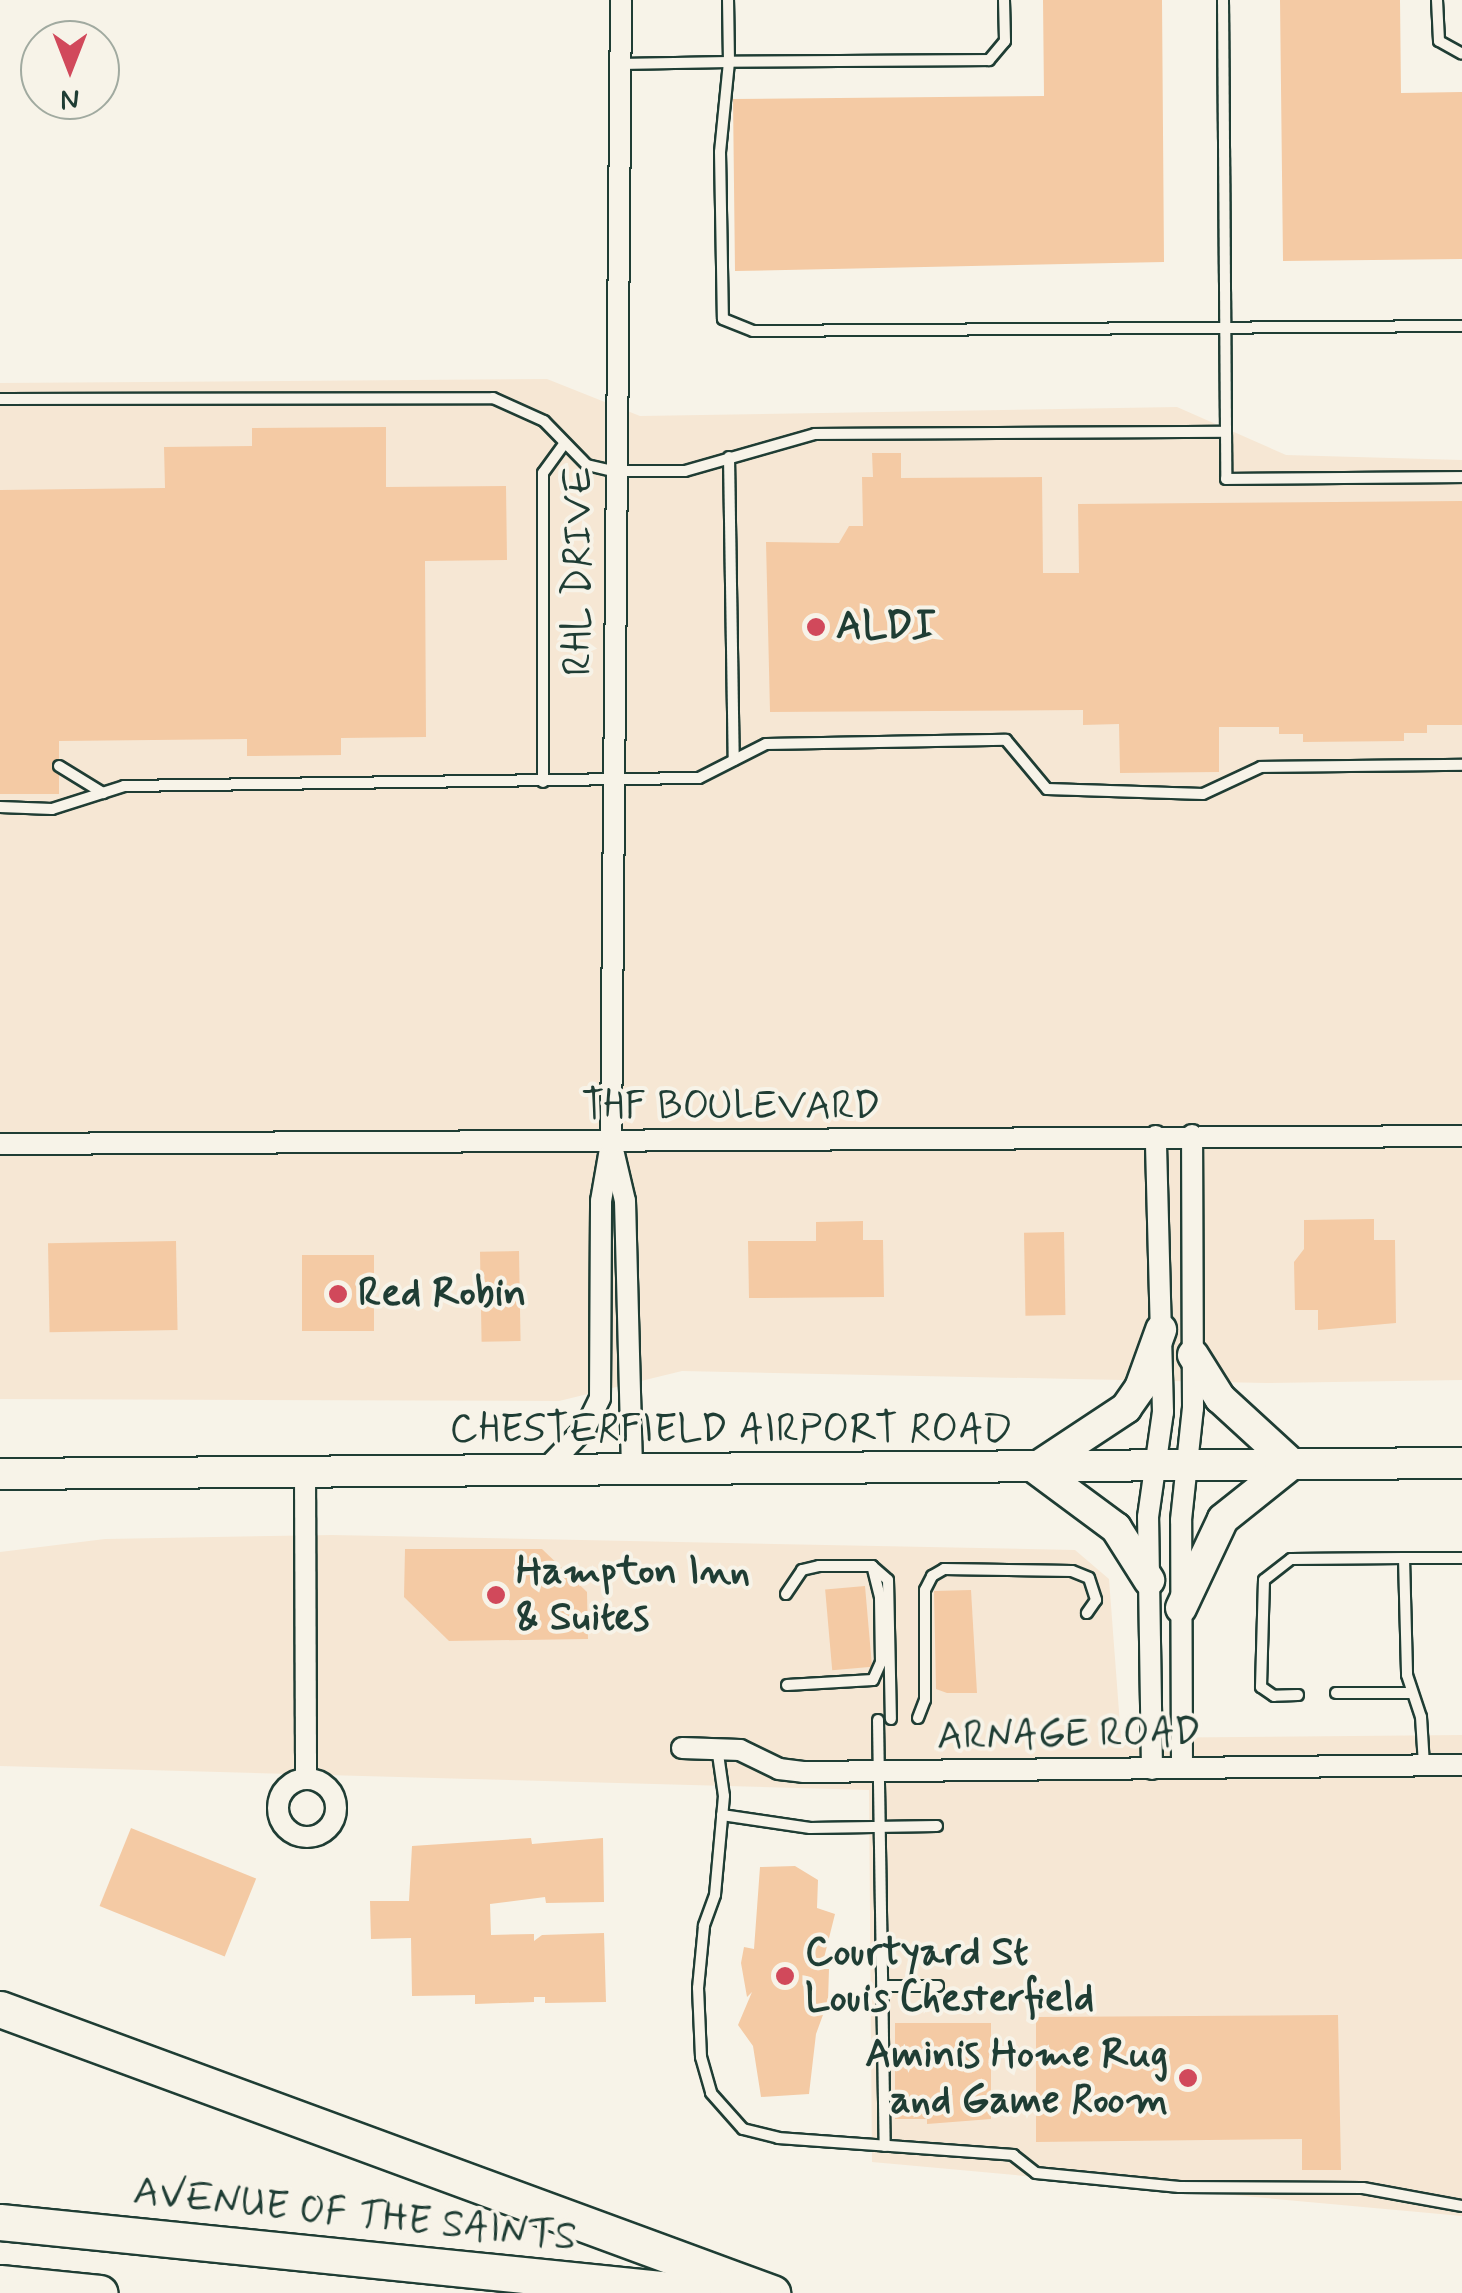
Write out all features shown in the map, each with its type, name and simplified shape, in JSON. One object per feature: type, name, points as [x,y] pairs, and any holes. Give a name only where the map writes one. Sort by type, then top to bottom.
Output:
[{"type":"highway","points":[[0,2009],[772,2293]]},
{"type":"highway","name":"AVENUE OF THE SAINTS","points":[[0,2222],[702,2293]]},
{"type":"highway","points":[[0,2283],[100,2293]]},
{"type":"main road","points":[[1149,1580],[1116,1528],[1034,1468],[1126,1408],[1161,1330]]},
{"type":"main road","points":[[1181,1608],[1224,1518],[1292,1464],[1220,1398],[1193,1354]]},
{"type":"main road","name":"CHESTERFIELD AIRPORT ROAD","points":[[0,1474],[1462,1462]]},
{"type":"street","name":"RHL DRIVE","points":[[544,1471],[586,1427],[600,1398],[601,1200],[611,1143],[621,0]]},
{"type":"street","points":[[1182,1768],[1181,1608],[1193,1354],[1192,1135]]},
{"type":"street","points":[[1152,1768],[1149,1580],[1155,1466],[1163,1412],[1156,1136]]},
{"type":"street","name":"THF BOULEVARD","points":[[0,1144],[1462,1136]]},
{"type":"street","name":"RHL DRIVE","points":[[611,1143],[626,1201],[632,1470]]},
{"type":"street","points":[[306,1472],[306,1778]]},
{"type":"street","name":"ARNAGE ROAD","points":[[682,1748],[717,1746],[779,1769],[880,1772],[1462,1765]]},
{"type":"lane","points":[[728,0],[728,62],[720,152],[723,319],[752,331],[1462,326]]},
{"type":"lane","points":[[620,64],[988,60],[1005,41],[1004,0]]},
{"type":"lane","points":[[1223,0],[1226,480],[1462,477]]},
{"type":"lane","points":[[1436,0],[1439,41],[1462,54]]},
{"type":"lane","points":[[0,399],[478,397],[522,408],[587,465],[614,471],[686,471],[815,434],[1226,432]]},
{"type":"lane","points":[[543,782],[543,473],[564,444]]},
{"type":"lane","points":[[729,456],[734,760]]},
{"type":"lane","points":[[0,807],[52,809],[124,786],[699,778],[766,744],[1006,740],[1047,788],[1203,794],[1262,767],[1462,765]]},
{"type":"lane","points":[[59,766],[103,793]]},
{"type":"lane","points":[[1404,1558],[1410,1694],[1421,1717],[1424,1766]]},
{"type":"lane","points":[[1298,1695],[1274,1696],[1262,1686],[1258,1626],[1264,1580],[1280,1562],[1462,1558]]},
{"type":"lane","points":[[787,1684],[873,1680],[882,1662],[880,1597],[872,1566]]},
{"type":"lane","points":[[786,1594],[802,1570],[872,1566],[888,1580],[892,1602],[891,1720]]},
{"type":"lane","points":[[918,1718],[924,1700],[924,1590],[932,1576],[944,1570],[1072,1571],[1089,1578],[1096,1600],[1087,1612]]},
{"type":"lane","points":[[1336,1693],[1410,1694]]},
{"type":"lane","points":[[878,1720],[885,2146]]},
{"type":"lane","points":[[717,1746],[722,1815],[698,1988],[701,2057],[711,2093],[743,2129],[885,2146],[1013,2155],[1036,2173],[1179,2187],[1364,2188],[1462,2206]]},
{"type":"lane","points":[[722,1815],[810,1828],[937,1826]]},
{"type":"lane","points":[[883,1986],[938,1986]]},
{"type":"shaded area","points":[[547,379],[640,416],[1177,407],[1286,455],[1462,460],[1462,1380],[1266,1383],[682,1371],[559,1401],[0,1399],[0,383]]},
{"type":"shaded area","points":[[332,1535],[1075,1550],[1109,1579],[1121,1738],[1462,1735],[1462,2216],[872,2162],[869,1790],[0,1766],[0,1552],[105,1539]]},
{"type":"building","points":[[1043,0],[1162,0],[1164,262],[735,271],[733,99],[1044,96]]},
{"type":"building","points":[[1280,0],[1400,0],[1401,93],[1462,92],[1462,259],[1283,261]]},
{"type":"building","points":[[386,427],[386,487],[506,486],[507,560],[425,561],[426,737],[341,738],[341,755],[247,756],[247,739],[59,741],[59,794],[0,794],[0,490],[165,488],[164,447],[252,446],[252,428]]},
{"type":"building","points":[[872,453],[901,453],[901,478],[1042,477],[1043,573],[1079,573],[1078,504],[1462,501],[1462,725],[1427,725],[1427,733],[1404,733],[1404,741],[1303,742],[1303,734],[1279,734],[1279,727],[1219,727],[1219,772],[1120,773],[1119,724],[1083,725],[1083,710],[770,712],[766,542],[839,543],[849,526],[863,526],[862,477],[873,477]]},
{"type":"building","points":[[1374,1219],[1374,1240],[1395,1240],[1396,1323],[1318,1330],[1318,1310],[1295,1310],[1294,1262],[1304,1249],[1304,1220]]},
{"type":"building","points":[[863,1221],[863,1240],[883,1240],[884,1297],[749,1298],[748,1241],[816,1241],[816,1222]]},
{"type":"building","points":[[1064,1232],[1065,1315],[1025,1316],[1024,1233]]},
{"type":"building","points":[[176,1241],[178,1330],[50,1332],[48,1243]]},
{"type":"building","points":[[519,1251],[521,1341],[482,1342],[480,1252]]},
{"type":"building","name":"Red Robin","points":[[302,1255],[374,1255],[374,1331],[302,1331]]},
{"type":"building","name":"Hampton Inn & Suites","points":[[405,1549],[542,1549],[587,1592],[588,1639],[449,1641],[404,1597]]},
{"type":"building","points":[[865,1586],[872,1667],[832,1670],[825,1589]]},
{"type":"building","points":[[971,1590],[977,1693],[947,1693],[936,1689],[934,1591]]},
{"type":"building","points":[[131,1828],[256,1879],[225,1956],[100,1906]]},
{"type":"building","points":[[531,1838],[532,1844],[603,1838],[604,1902],[546,1903],[545,1897],[490,1904],[491,1935],[534,1934],[534,1941],[542,1935],[604,1933],[606,2002],[545,2003],[545,1997],[534,1997],[534,2002],[475,2004],[475,1995],[412,1996],[411,1938],[371,1939],[370,1901],[409,1901],[412,1846]]},
{"type":"building","name":"Courtyard St Louis Chesterfield","points":[[795,1866],[818,1880],[817,1908],[835,1914],[824,1958],[817,1958],[817,1969],[829,1969],[828,2001],[816,2034],[809,2094],[761,2097],[753,2046],[738,2025],[752,1992],[747,1997],[741,1963],[744,1947],[754,1949],[760,1867]]},
{"type":"building","name":"Aminis Home Rug and Game Room","points":[[1338,2015],[1341,2170],[1302,2170],[1302,2139],[1036,2142],[1036,2017]]},
{"type":"building","points":[[895,2023],[991,2023],[991,2119],[927,2124],[927,2119],[895,2119]]},
{"type":"place","name":"ALDI","points":[[816,627]]},
{"type":"place","name":"Red Robin","points":[[338,1294]]},
{"type":"place","name":"Hampton Inn & Suites","points":[[496,1595]]},
{"type":"place","name":"Courtyard St Louis Chesterfield","points":[[785,1976]]},
{"type":"place","name":"Aminis Home Rug and Game Room","points":[[1188,2078]]}]
